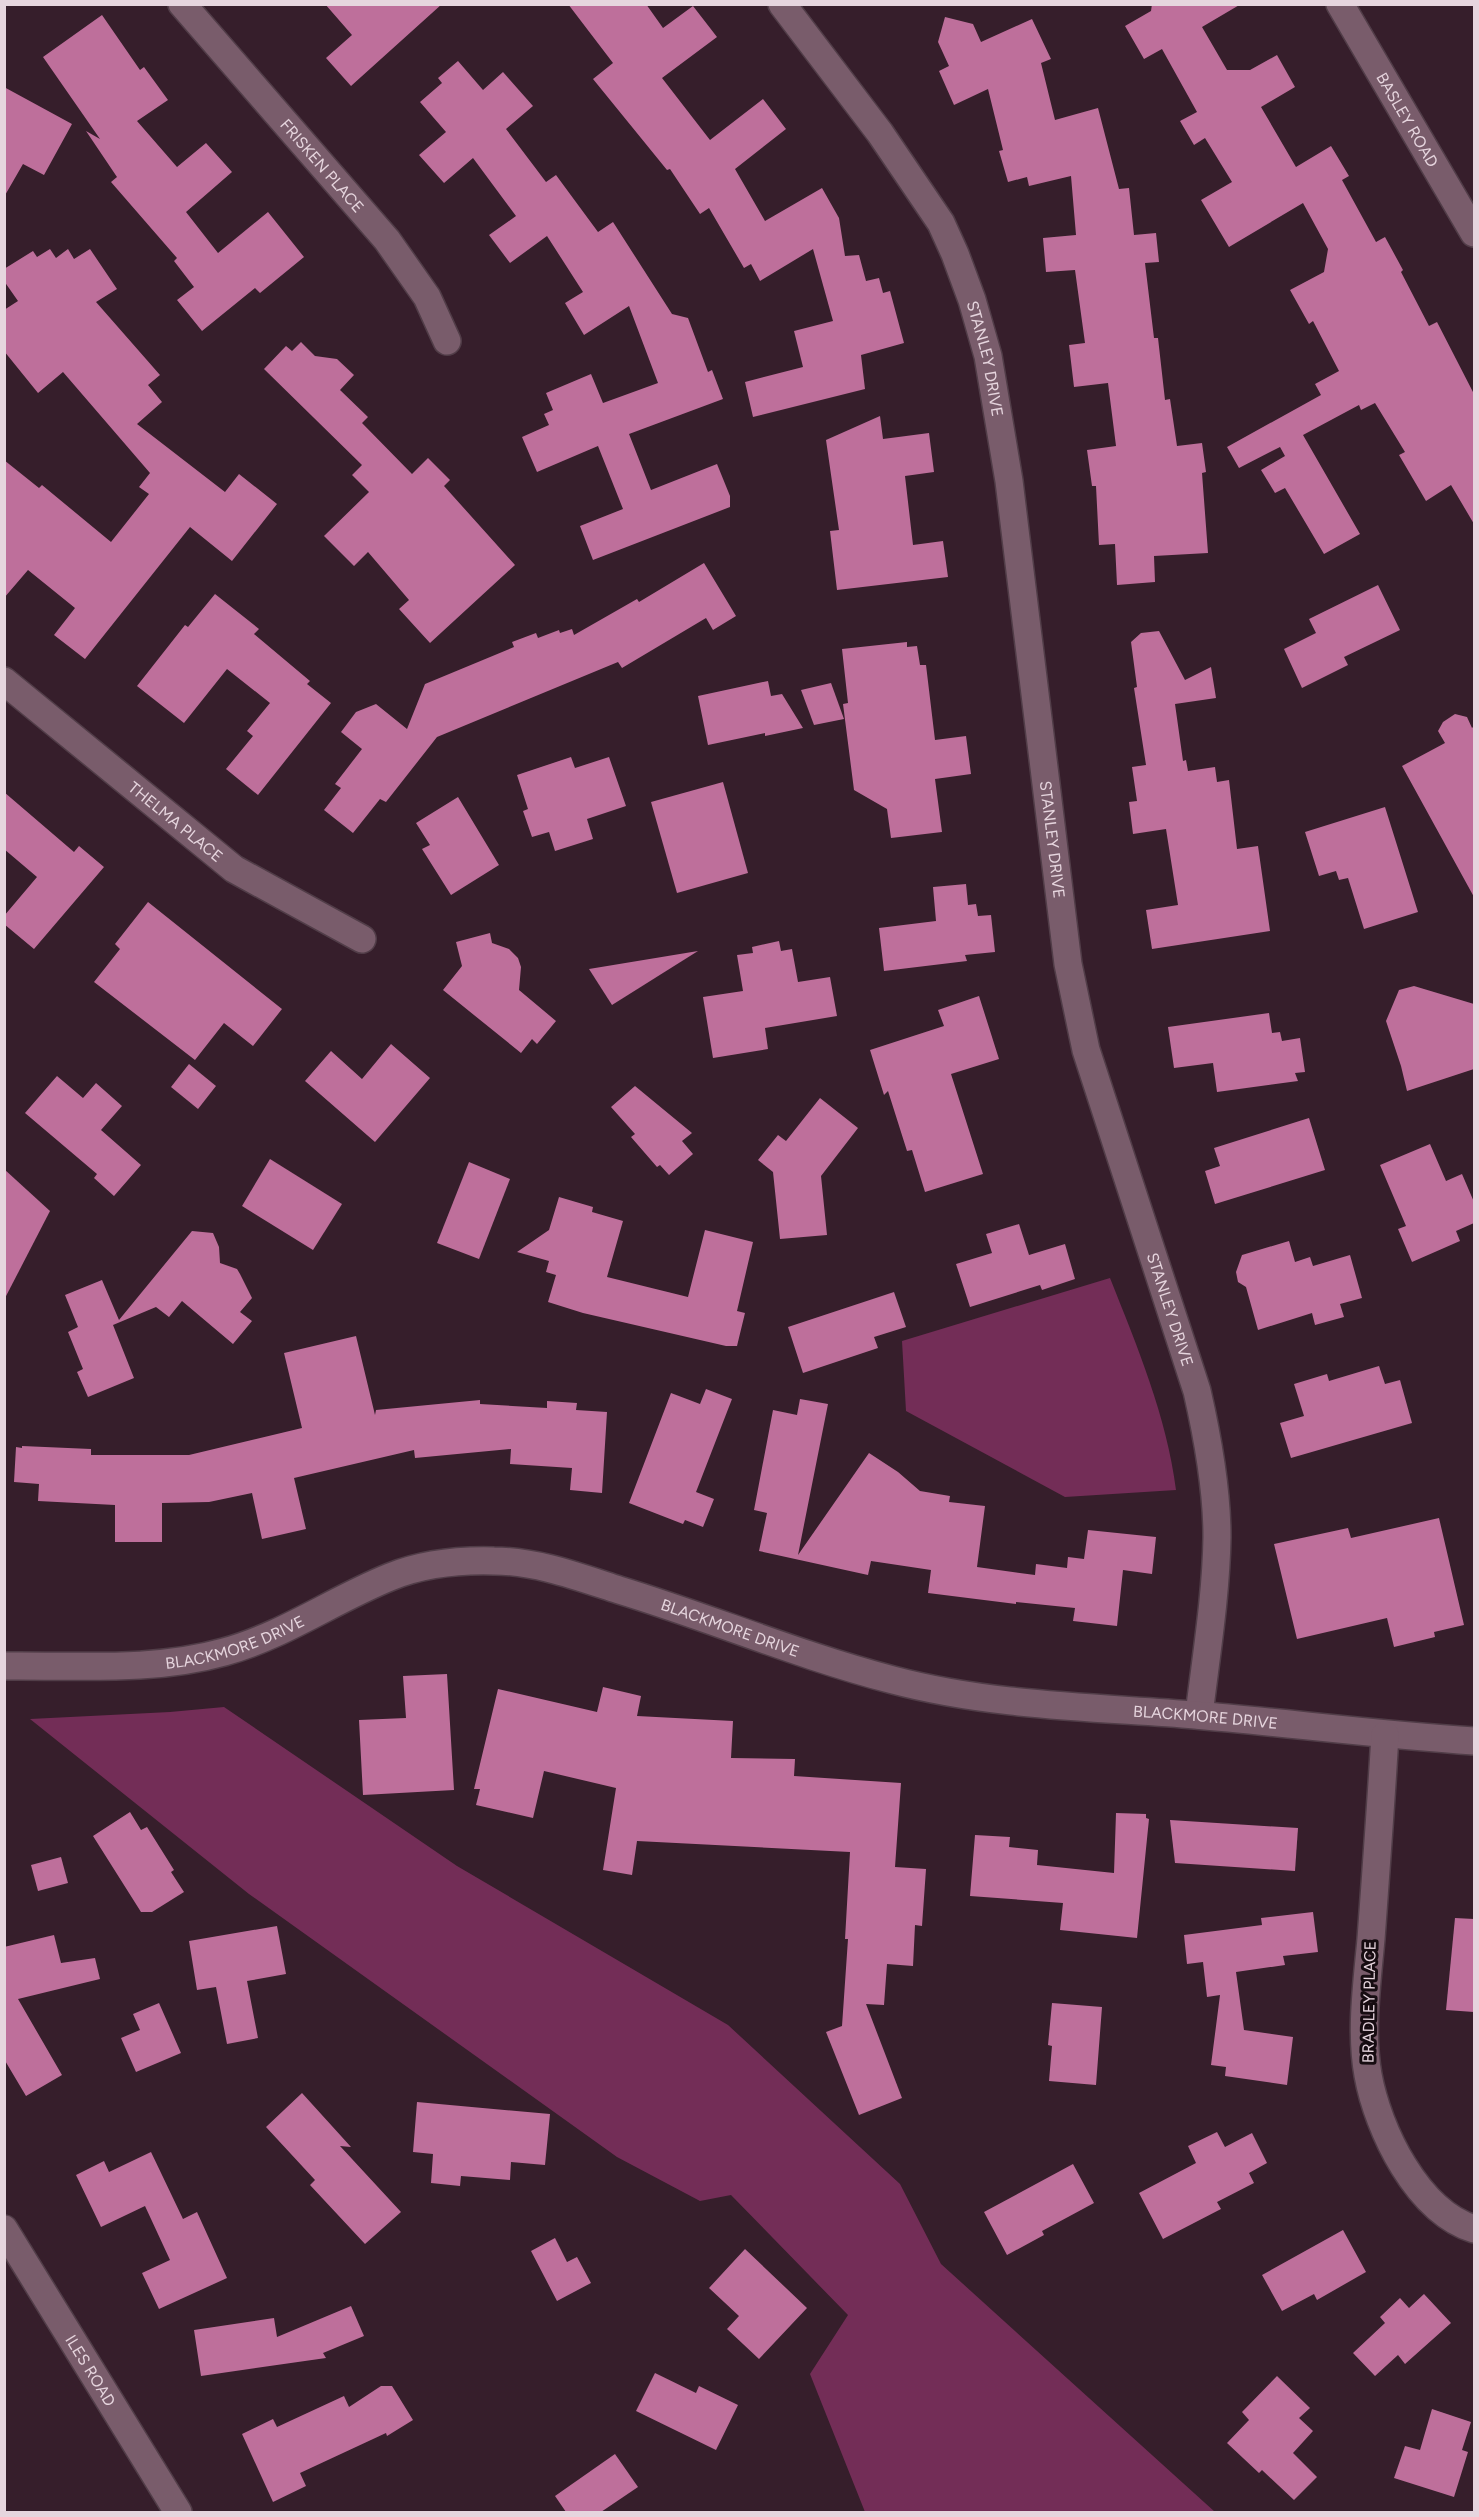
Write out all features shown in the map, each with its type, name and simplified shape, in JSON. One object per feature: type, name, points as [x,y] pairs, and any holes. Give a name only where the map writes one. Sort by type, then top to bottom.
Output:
[{"type":"street","name":"FRISKEN PLACE","points":[[182,4],[387,240],[426,297],[447,340]]},
{"type":"street","name":"STANLEY DRIVE","points":[[782,4],[880,133],[941,223],[965,282],[988,356],[1009,481],[1068,964],[1089,1060],[1197,1391],[1208,1436],[1217,1536],[1213,1604],[1198,1715]]},
{"type":"street","name":"BASLEY ROAD","points":[[1340,4],[1474,233]]},
{"type":"street","name":"THELMA PLACE","points":[[4,681],[234,869],[362,939]]},
{"type":"street","name":"BLACKMORE DRIVE","points":[[4,1666],[163,1664],[224,1652],[301,1621],[391,1576],[420,1567],[461,1561],[498,1560],[539,1566],[590,1581],[863,1672],[923,1687],[988,1699],[1198,1715],[1385,1735],[1474,1741]]},
{"type":"street","name":"BRADLEY PLACE","points":[[1385,1735],[1367,1991],[1365,2035],[1368,2074],[1378,2112],[1394,2150],[1415,2182],[1436,2206],[1452,2219],[1474,2229]]},
{"type":"street","name":"ILES ROAD","points":[[4,2229],[178,2512]]},
{"type":"shaded area","points":[[1110,1278],[1158,1409],[1172,1463],[1176,1490],[1065,1497],[906,1411],[902,1341]]},
{"type":"shaded area","points":[[224,1707],[457,1866],[728,2025],[900,2184],[941,2264],[1215,2512],[865,2512],[810,2374],[848,2315],[731,2195],[700,2201],[617,2157],[249,1894],[30,1719]]},
{"type":"building","points":[[325,4],[442,4],[351,86],[326,58],[352,35]]},
{"type":"building","points":[[568,4],[646,4],[663,28],[693,6],[717,37],[662,78],[710,140],[763,99],[786,129],[735,169],[765,221],[822,188],[839,218],[845,256],[859,255],[866,281],[879,278],[883,293],[890,291],[904,343],[861,355],[865,389],[753,417],[745,382],[803,367],[794,331],[833,321],[813,249],[760,281],[751,264],[744,268],[709,208],[700,214],[670,169],[667,170],[593,79],[613,63]]},
{"type":"building","points":[[1152,4],[1241,4],[1202,27],[1227,70],[1250,70],[1277,55],[1295,87],[1261,107],[1296,167],[1331,146],[1349,176],[1342,180],[1376,242],[1385,237],[1429,326],[1437,322],[1474,394],[1474,524],[1451,485],[1426,501],[1399,455],[1405,452],[1375,403],[1361,410],[1359,405],[1303,435],[1360,534],[1324,554],[1285,488],[1275,493],[1261,470],[1285,456],[1280,447],[1239,468],[1227,447],[1321,395],[1315,384],[1339,371],[1313,321],[1309,324],[1290,290],[1324,272],[1328,249],[1303,203],[1229,247],[1201,200],[1232,182],[1205,138],[1194,145],[1180,121],[1197,112],[1162,49],[1144,59],[1125,26],[1151,11]]},
{"type":"building","points":[[102,15],[140,70],[144,67],[168,100],[137,121],[177,167],[206,143],[232,172],[186,212],[218,253],[268,212],[304,257],[260,293],[255,288],[202,331],[177,300],[194,287],[174,261],[177,258],[111,182],[117,177],[86,131],[100,139],[43,57]]},
{"type":"building","points":[[945,17],[973,24],[981,42],[1032,19],[1051,59],[1041,63],[1055,120],[1098,108],[1119,189],[1129,188],[1134,235],[1156,233],[1159,262],[1145,263],[1154,338],[1158,338],[1165,400],[1170,399],[1177,446],[1202,443],[1206,472],[1202,473],[1208,553],[1154,556],[1155,582],[1117,585],[1115,544],[1099,545],[1096,486],[1092,486],[1087,450],[1116,446],[1108,383],[1074,387],[1069,345],[1085,343],[1075,270],[1046,272],[1043,238],[1076,235],[1071,176],[1029,186],[1027,177],[1008,182],[999,151],[1003,150],[988,89],[954,105],[939,71],[949,66],[938,42]]},
{"type":"building","points":[[458,61],[483,90],[503,72],[533,106],[506,129],[546,182],[556,175],[598,232],[613,222],[672,314],[688,318],[708,372],[712,370],[723,399],[629,434],[651,490],[717,464],[730,496],[730,507],[593,560],[580,526],[623,509],[598,446],[537,472],[522,437],[549,425],[544,414],[553,410],[546,393],[591,374],[603,403],[658,383],[629,306],[584,335],[565,303],[583,292],[547,236],[510,263],[489,235],[516,216],[473,158],[444,183],[419,155],[446,132],[420,102],[442,83],[438,78]]},
{"type":"building","points":[[4,87],[72,124],[44,175],[23,164],[4,197]]},
{"type":"building","points":[[50,249],[56,258],[68,249],[74,259],[90,249],[117,289],[96,302],[160,375],[148,385],[162,402],[137,424],[225,492],[239,474],[277,504],[232,561],[190,527],[85,659],[54,635],[75,608],[28,570],[4,598],[4,460],[39,488],[42,485],[111,542],[149,494],[139,487],[150,473],[63,372],[38,393],[4,351],[4,310],[18,301],[4,281],[4,269],[33,251],[37,257]]},
{"type":"building","points":[[301,342],[315,356],[337,359],[354,375],[340,390],[368,417],[362,423],[412,474],[428,458],[450,480],[444,486],[515,565],[430,643],[399,609],[409,600],[368,552],[354,566],[324,536],[369,492],[352,475],[362,465],[264,369],[286,346],[292,351]]},
{"type":"building","points":[[880,416],[883,439],[929,433],[934,472],[905,476],[913,545],[943,541],[948,577],[837,590],[830,531],[839,530],[826,440]]},
{"type":"building","points":[[704,563],[736,616],[713,630],[706,618],[622,668],[618,662],[437,737],[386,802],[380,799],[353,833],[324,810],[341,788],[335,784],[362,749],[341,732],[356,712],[376,704],[407,729],[425,684],[514,647],[512,642],[536,633],[538,638],[559,630],[560,633],[572,629],[574,635],[637,599],[639,602]]},
{"type":"building","points":[[1378,585],[1400,630],[1344,657],[1348,665],[1302,688],[1284,649],[1316,633],[1309,619]]},
{"type":"building","points":[[215,594],[259,629],[254,634],[310,681],[307,684],[331,703],[258,795],[226,769],[253,736],[247,731],[270,703],[227,669],[184,723],[137,686],[185,625],[188,627]]},
{"type":"building","points":[[1159,631],[1185,680],[1211,667],[1216,698],[1175,704],[1183,761],[1186,760],[1188,771],[1215,767],[1217,782],[1229,780],[1237,849],[1258,846],[1270,931],[1152,949],[1146,910],[1178,905],[1166,829],[1133,834],[1129,802],[1137,801],[1132,767],[1146,765],[1134,688],[1137,687],[1131,642],[1141,633]]},
{"type":"building","points":[[907,642],[907,647],[917,646],[920,665],[926,665],[935,740],[966,736],[971,774],[935,779],[942,832],[891,838],[887,809],[854,790],[843,704],[848,703],[842,649]]},
{"type":"building","points":[[768,681],[771,696],[782,694],[803,728],[708,745],[698,696]]},
{"type":"building","points":[[831,683],[844,719],[814,725],[801,690]]},
{"type":"building","points":[[1455,714],[1467,717],[1472,728],[1474,726],[1474,897],[1402,766],[1445,743],[1438,731],[1443,722]]},
{"type":"building","points":[[571,757],[575,768],[609,757],[626,806],[587,819],[593,839],[555,851],[549,832],[532,837],[523,811],[528,809],[517,775]]},
{"type":"building","points":[[723,782],[748,873],[677,893],[651,802]]},
{"type":"building","points":[[4,792],[74,852],[79,846],[104,867],[34,949],[4,924],[4,916],[37,877],[4,849]]},
{"type":"building","points":[[458,797],[499,865],[451,895],[422,849],[430,845],[416,823]]},
{"type":"building","points":[[1385,807],[1418,912],[1364,929],[1348,878],[1339,880],[1336,871],[1319,876],[1305,832]]},
{"type":"building","points":[[966,884],[968,905],[976,904],[978,916],[991,915],[995,952],[965,955],[967,961],[884,971],[879,928],[936,921],[933,887]]},
{"type":"building","points":[[148,902],[282,1009],[253,1046],[224,1023],[195,1060],[94,982],[120,949],[115,944]]},
{"type":"building","points":[[490,933],[492,943],[509,949],[518,958],[521,967],[519,990],[556,1021],[537,1044],[532,1039],[521,1053],[443,990],[462,966],[456,942]]},
{"type":"building","points":[[779,941],[781,951],[792,949],[798,982],[830,977],[837,1016],[765,1028],[768,1049],[713,1058],[703,997],[743,991],[737,955],[753,953],[752,947]]},
{"type":"building","points":[[698,951],[612,1005],[589,969]]},
{"type":"building","points":[[1414,986],[1474,1004],[1474,1069],[1407,1091],[1386,1021],[1399,990]]},
{"type":"building","points":[[979,996],[999,1059],[951,1074],[983,1174],[925,1192],[912,1150],[907,1151],[888,1091],[884,1095],[870,1050],[944,1026],[938,1010]]},
{"type":"building","points":[[1269,1013],[1272,1033],[1280,1032],[1282,1041],[1300,1038],[1305,1072],[1295,1073],[1298,1081],[1217,1092],[1213,1063],[1174,1068],[1168,1027]]},
{"type":"building","points":[[391,1044],[430,1078],[375,1142],[305,1081],[331,1051],[362,1079]]},
{"type":"building","points":[[189,1064],[216,1086],[198,1109],[171,1087]]},
{"type":"building","points":[[57,1076],[83,1098],[96,1083],[122,1106],[101,1130],[141,1165],[114,1196],[94,1178],[97,1174],[25,1113]]},
{"type":"building","points":[[635,1086],[692,1133],[682,1141],[693,1154],[669,1175],[660,1165],[657,1167],[631,1137],[635,1134],[611,1107]]},
{"type":"building","points":[[820,1098],[858,1128],[821,1176],[827,1235],[780,1239],[773,1172],[758,1160],[778,1135],[786,1141]]},
{"type":"building","points":[[1309,1118],[1325,1170],[1215,1204],[1205,1171],[1220,1166],[1214,1148]]},
{"type":"building","points":[[1430,1144],[1446,1181],[1462,1174],[1474,1202],[1474,1223],[1456,1231],[1460,1241],[1412,1262],[1398,1229],[1406,1226],[1380,1165]]},
{"type":"building","points":[[270,1159],[342,1204],[313,1250],[242,1206]]},
{"type":"building","points":[[469,1162],[510,1179],[479,1259],[437,1243]]},
{"type":"building","points":[[4,1169],[50,1211],[4,1300]]},
{"type":"building","points":[[559,1197],[593,1207],[592,1212],[623,1221],[607,1277],[688,1297],[705,1230],[753,1242],[737,1311],[745,1313],[737,1346],[726,1346],[583,1313],[548,1302],[556,1275],[546,1272],[549,1261],[517,1252],[549,1230]]},
{"type":"building","points":[[1019,1224],[1029,1255],[1065,1244],[1075,1279],[1042,1290],[1040,1285],[970,1307],[956,1264],[992,1253],[986,1234]]},
{"type":"building","points":[[192,1231],[213,1233],[219,1247],[220,1263],[237,1269],[252,1298],[240,1312],[252,1321],[233,1344],[182,1301],[169,1317],[156,1307],[113,1325],[134,1378],[88,1397],[77,1372],[83,1369],[68,1332],[78,1327],[65,1295],[102,1280],[119,1320]]},
{"type":"building","points":[[1289,1241],[1295,1262],[1310,1257],[1313,1266],[1350,1255],[1362,1298],[1340,1304],[1344,1317],[1315,1325],[1312,1313],[1258,1330],[1246,1287],[1238,1282],[1236,1272],[1242,1255]]},
{"type":"building","points":[[894,1292],[906,1327],[874,1337],[878,1348],[803,1373],[788,1327]]},
{"type":"building","points":[[356,1336],[375,1415],[376,1410],[480,1400],[480,1404],[547,1408],[547,1401],[577,1403],[576,1410],[607,1412],[602,1493],[570,1490],[572,1468],[510,1464],[511,1449],[415,1458],[414,1450],[294,1478],[306,1529],[262,1539],[252,1493],[209,1502],[162,1503],[162,1542],[115,1542],[115,1505],[38,1501],[39,1484],[14,1482],[16,1447],[91,1449],[91,1455],[189,1455],[302,1428],[284,1353]]},
{"type":"building","points":[[1379,1366],[1385,1384],[1400,1380],[1412,1423],[1291,1458],[1280,1423],[1304,1416],[1294,1384],[1327,1374],[1329,1381]]},
{"type":"building","points":[[706,1389],[732,1399],[696,1492],[714,1499],[703,1527],[685,1520],[683,1524],[629,1503],[671,1393],[700,1404]]},
{"type":"building","points":[[800,1399],[828,1404],[798,1555],[869,1453],[898,1472],[920,1491],[950,1496],[949,1502],[985,1506],[977,1567],[1035,1575],[1036,1564],[1067,1568],[1068,1557],[1084,1559],[1088,1530],[1156,1537],[1152,1574],[1123,1570],[1117,1626],[1073,1621],[1075,1608],[1016,1602],[1016,1604],[928,1593],[931,1570],[871,1561],[868,1575],[759,1551],[767,1513],[754,1510],[773,1410],[797,1415]]},
{"type":"building","points":[[1439,1518],[1464,1625],[1434,1632],[1435,1637],[1394,1647],[1387,1618],[1297,1639],[1274,1544],[1348,1528],[1351,1538]]},
{"type":"building","points":[[447,1674],[454,1790],[363,1795],[359,1720],[406,1718],[403,1676]]},
{"type":"building","points":[[603,1687],[641,1696],[637,1716],[733,1721],[731,1758],[795,1759],[794,1776],[901,1783],[895,1867],[926,1869],[922,1926],[915,1925],[913,1966],[887,1964],[884,2005],[866,2004],[902,2098],[859,2115],[826,2032],[842,2026],[848,1939],[845,1939],[850,1852],[637,1841],[632,1875],[603,1870],[616,1788],[544,1771],[533,1818],[476,1805],[480,1789],[474,1789],[498,1689],[597,1712]]},
{"type":"building","points":[[130,1812],[141,1830],[147,1827],[174,1870],[171,1872],[184,1892],[152,1912],[141,1912],[93,1836]]},
{"type":"building","points":[[1116,1813],[1146,1814],[1146,1818],[1149,1819],[1137,1938],[1060,1930],[1063,1903],[970,1896],[975,1835],[1010,1837],[1009,1847],[1038,1850],[1037,1865],[1114,1873]]},
{"type":"building","points":[[1170,1820],[1298,1828],[1295,1871],[1175,1863]]},
{"type":"building","points":[[61,1857],[68,1883],[38,1891],[31,1865]]},
{"type":"building","points":[[1313,1912],[1318,1952],[1283,1956],[1285,1965],[1236,1972],[1244,2030],[1293,2037],[1287,2085],[1225,2076],[1226,2067],[1211,2065],[1220,1995],[1207,1997],[1203,1962],[1187,1964],[1184,1935],[1262,1925],[1261,1918]]},
{"type":"building","points":[[1455,1918],[1474,1919],[1474,2012],[1446,2010]]},
{"type":"building","points":[[277,1926],[286,1974],[247,1981],[258,2038],[227,2044],[216,1987],[197,1990],[189,1941]]},
{"type":"building","points":[[54,1935],[61,1963],[95,1958],[100,1979],[18,1999],[62,2075],[26,2096],[4,2059],[4,1947]]},
{"type":"building","points":[[159,2003],[181,2053],[136,2072],[121,2038],[140,2030],[133,2014]]},
{"type":"building","points":[[1052,2003],[1102,2007],[1096,2085],[1049,2081],[1052,2046],[1048,2045]]},
{"type":"building","points":[[302,2093],[351,2147],[340,2146],[401,2212],[365,2244],[310,2185],[315,2180],[266,2127]]},
{"type":"building","points":[[417,2102],[550,2114],[545,2165],[511,2162],[510,2180],[461,2176],[460,2186],[431,2183],[433,2154],[413,2152]]},
{"type":"building","points":[[1217,2132],[1225,2147],[1252,2133],[1267,2163],[1249,2173],[1254,2183],[1217,2202],[1221,2209],[1163,2239],[1139,2193],[1196,2163],[1188,2146]]},
{"type":"building","points":[[151,2152],[183,2219],[197,2212],[227,2278],[159,2309],[142,2273],[170,2260],[145,2206],[101,2227],[76,2175],[104,2161],[109,2172]]},
{"type":"building","points":[[1073,2164],[1094,2203],[1042,2231],[1044,2235],[1007,2255],[984,2212]]},
{"type":"building","points":[[1343,2230],[1366,2272],[1317,2300],[1314,2294],[1282,2311],[1262,2275]]},
{"type":"building","points":[[555,2238],[567,2262],[577,2257],[591,2283],[557,2301],[531,2251]]},
{"type":"building","points":[[745,2249],[807,2308],[759,2359],[727,2329],[739,2316],[709,2288]]},
{"type":"building","points":[[1424,2294],[1451,2323],[1405,2364],[1398,2355],[1375,2376],[1353,2353],[1385,2323],[1380,2317],[1400,2298],[1409,2308]]},
{"type":"building","points":[[351,2306],[364,2336],[323,2353],[326,2358],[201,2376],[194,2330],[274,2318],[277,2337]]},
{"type":"building","points":[[655,2373],[696,2393],[699,2386],[738,2405],[716,2450],[636,2411]]},
{"type":"building","points":[[1277,2376],[1310,2408],[1299,2418],[1313,2431],[1293,2453],[1317,2477],[1294,2500],[1262,2470],[1259,2473],[1227,2443],[1249,2420],[1242,2412]]},
{"type":"building","points":[[381,2386],[392,2386],[413,2420],[387,2436],[386,2433],[300,2473],[306,2486],[273,2502],[242,2434],[273,2419],[277,2427],[344,2396],[349,2407]]},
{"type":"building","points":[[1432,2409],[1471,2422],[1462,2450],[1468,2452],[1454,2497],[1394,2478],[1405,2446],[1420,2450]]},
{"type":"building","points":[[615,2454],[638,2487],[601,2512],[566,2512],[555,2496]]}]
